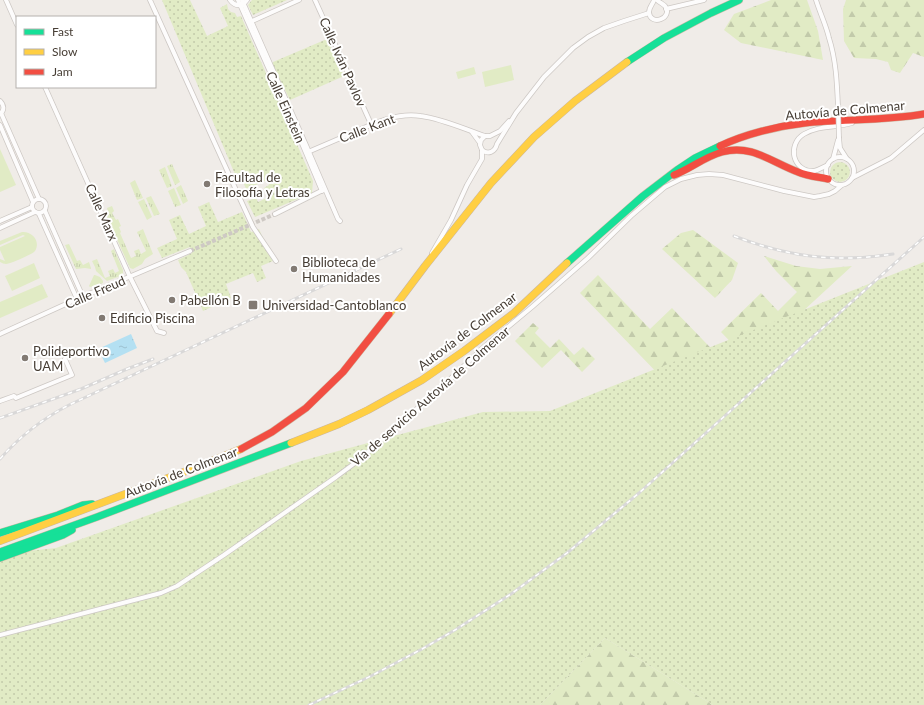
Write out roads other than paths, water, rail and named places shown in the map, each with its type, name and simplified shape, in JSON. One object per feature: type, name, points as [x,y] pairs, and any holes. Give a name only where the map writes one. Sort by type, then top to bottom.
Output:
[{"type":"highway","name":"Autovía de Colmenar","points":[[0,541],[108,502],[240,449],[272,432],[306,408],[334,382],[491,183],[534,137],[575,101],[616,70],[664,38],[739,0]]},
{"type":"highway","name":"Autovía de Colmenar","points":[[0,552],[97,517],[294,442],[368,410],[422,380],[464,351],[514,313],[624,212],[666,178],[695,158],[728,142],[762,131],[804,123],[924,114]]},
{"type":"highway","points":[[666,178],[682,172],[713,155],[726,151],[744,151],[754,152],[810,176],[828,179]]},
{"type":"highway","points":[[0,533],[83,505],[108,502]]},
{"type":"highway","points":[[0,558],[63,535],[97,517]]},
{"type":"street","points":[[6,0],[16,23]]},
{"type":"street","points":[[150,0],[247,215],[253,227],[276,261]]},
{"type":"street","points":[[230,0],[235,4],[242,3],[247,0]]},
{"type":"street","name":"Calle Einstein","points":[[238,0],[242,3],[324,190],[340,221]]},
{"type":"street","points":[[250,23],[299,0]]},
{"type":"street","name":"Calle Iván Pavlov","points":[[315,0],[371,124]]},
{"type":"street","points":[[657,0],[665,6],[666,16],[662,20],[652,18],[649,13],[649,9],[653,2],[662,4]]},
{"type":"street","points":[[666,9],[704,0]]},
{"type":"street","points":[[816,0],[829,38],[836,70],[840,148],[853,166],[854,171],[852,178]]},
{"type":"street","points":[[480,142],[483,138],[500,131],[544,77],[572,48],[604,28],[649,13]]},
{"type":"street","name":"Calle Marx","points":[[45,88],[130,277],[157,330],[164,333]]},
{"type":"street","points":[[0,100],[4,108],[0,114],[39,199],[46,203],[45,211],[82,297]]},
{"type":"street","points":[[482,150],[491,152],[495,149],[516,113]]},
{"type":"street","name":"Calle Kant","points":[[308,152],[371,124],[394,117],[407,115],[421,116],[442,121],[488,136]]},
{"type":"street","points":[[828,165],[818,170],[805,169],[802,167],[794,157],[794,150],[797,141],[803,134],[820,128],[844,125],[860,120]]},
{"type":"street","points":[[0,125],[33,202],[32,207]]},
{"type":"street","points":[[839,138],[833,159],[826,169],[828,179],[835,184],[842,185],[852,178],[891,158],[924,130]]},
{"type":"street","points":[[425,266],[451,220],[467,185],[482,159],[480,142],[472,132]]},
{"type":"street","points":[[488,136],[494,138],[497,144]]},
{"type":"street","points":[[833,159],[838,157],[847,159]]},
{"type":"street","name":"Vía de servicio Autovía de Colmenar","points":[[0,635],[161,593],[177,586],[359,460],[446,383],[485,346],[578,267],[631,216],[665,187],[681,179],[709,174],[722,175],[814,197],[829,194],[836,191],[842,185]]},
{"type":"street","points":[[275,214],[324,190]]},
{"type":"street","points":[[33,202],[39,199]]},
{"type":"street","points":[[32,207],[37,213],[77,299]]},
{"type":"street","points":[[0,221],[32,207]]},
{"type":"street","points":[[0,228],[45,211]]},
{"type":"street","name":"Calle Freud","points":[[0,334],[77,299],[190,251]]},
{"type":"street","points":[[0,401],[14,396],[16,398],[72,375],[65,359]]},
{"type":"water","points":[[131,334],[137,348],[105,363],[98,349]]},
{"type":"tunnel","points":[[190,251],[275,214]]},
{"type":"railway","points":[[734,236],[773,249],[812,256],[851,258],[893,254]]},
{"type":"railway","points":[[309,705],[371,676],[455,630],[511,594],[567,553],[639,493],[924,237]]},
{"type":"railway","points":[[0,459],[15,443],[32,429],[69,405],[401,249]]},
{"type":"railway","points":[[0,418],[81,389],[153,359]]},
{"type":"place","name":"Facultad de Filosofía y Letras","points":[[207,184]]},
{"type":"place","name":"Biblioteca de Humanidades","points":[[294,269]]},
{"type":"place","name":"Pabellón B","points":[[172,300]]},
{"type":"place","name":"Universidad-Cantoblanco","points":[[253,305]]},
{"type":"place","name":"Edificio Piscina","points":[[102,318]]},
{"type":"place","name":"Polideportivo UAM","points":[[25,358]]}]
